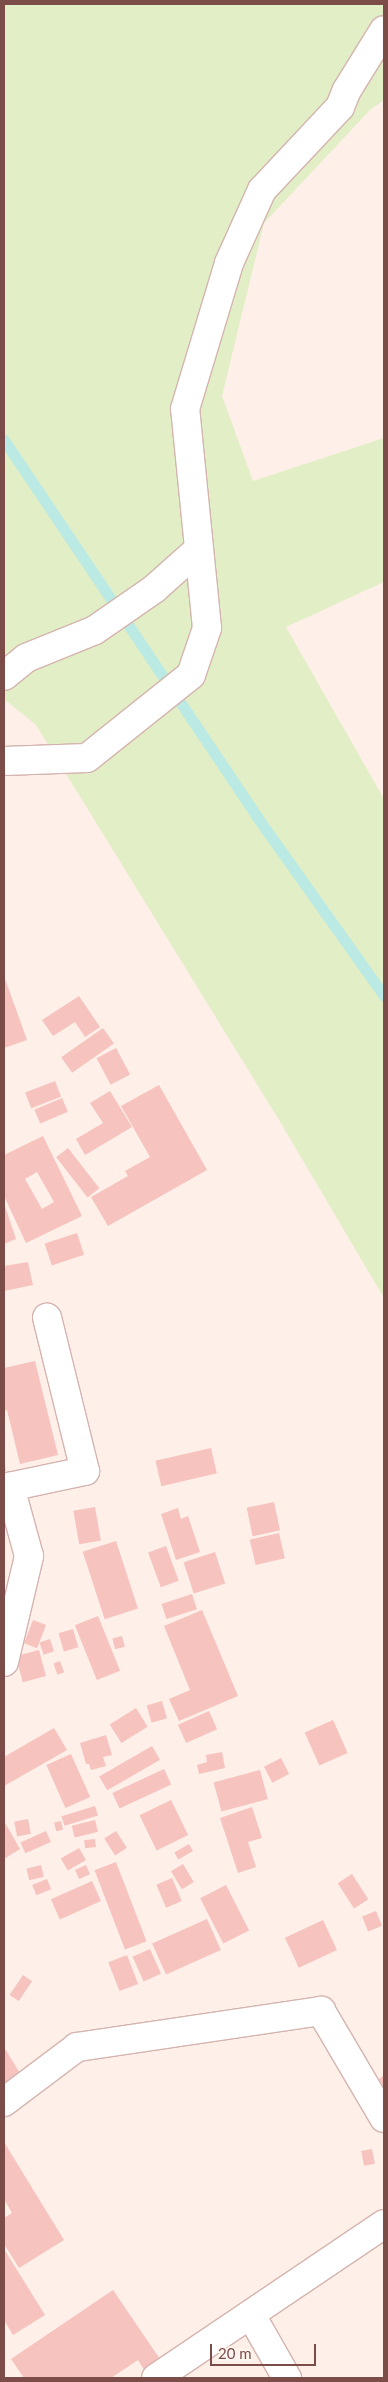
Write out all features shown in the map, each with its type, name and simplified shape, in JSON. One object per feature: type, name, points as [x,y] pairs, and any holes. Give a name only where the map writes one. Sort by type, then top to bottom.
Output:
[{"type":"street","points":[[4,761],[87,758],[191,675],[207,628],[185,409],[229,263],[262,190],[340,107],[347,90],[384,30]]},
{"type":"street","points":[[4,676],[26,658],[94,630],[154,588],[198,550]]},
{"type":"street","points":[[4,1662],[28,1556],[7,1487],[85,1471],[47,1318]]},
{"type":"street","points":[[4,2102],[77,2047],[321,2011],[384,2118]]},
{"type":"street","points":[[156,2378],[384,2224]]},
{"type":"street","points":[[251,2315],[287,2378]]},
{"type":"green space","points":[[4,4],[384,4],[384,100],[370,110],[264,223],[222,396],[253,481],[384,438],[384,582],[286,627],[384,799],[384,1298],[282,1125],[36,725],[4,699]]},
{"type":"building","points":[[4,976],[27,1040],[4,1048]]},
{"type":"building","points":[[79,996],[100,1027],[85,1037],[75,1022],[53,1036],[42,1020]]},
{"type":"building","points":[[103,1028],[114,1044],[72,1073],[61,1057]]},
{"type":"building","points":[[116,1048],[130,1074],[111,1085],[97,1058]]},
{"type":"building","points":[[55,1081],[61,1097],[31,1108],[25,1092]]},
{"type":"building","points":[[159,1085],[207,1170],[108,1226],[91,1197],[128,1176],[125,1171],[150,1157],[121,1106]]},
{"type":"building","points":[[110,1091],[132,1127],[85,1155],[76,1139],[103,1123],[90,1103]]},
{"type":"building","points":[[62,1098],[68,1112],[40,1124],[34,1110]]},
{"type":"building","points":[[43,1136],[82,1216],[26,1243],[4,1196],[4,1155]],"holes":[[[37,1172],[54,1202],[42,1209],[25,1179]]]},
{"type":"building","points":[[68,1148],[99,1188],[88,1197],[56,1157]]},
{"type":"building","points":[[4,1203],[16,1239],[4,1244]]},
{"type":"building","points":[[77,1233],[84,1255],[52,1265],[45,1244]]},
{"type":"building","points":[[28,1262],[33,1285],[4,1291],[4,1266]]},
{"type":"building","points":[[35,1361],[58,1455],[20,1464],[7,1410],[4,1411],[4,1368]]},
{"type":"building","points":[[211,1448],[217,1473],[161,1486],[155,1461]]},
{"type":"building","points":[[274,1502],[280,1530],[253,1536],[247,1508]]},
{"type":"building","points":[[95,1507],[101,1540],[79,1544],[73,1511]]},
{"type":"building","points":[[178,1508],[181,1519],[188,1516],[200,1552],[176,1560],[161,1514]]},
{"type":"building","points":[[279,1533],[285,1558],[256,1565],[250,1540]]},
{"type":"building","points":[[116,1541],[138,1609],[105,1619],[83,1552]]},
{"type":"building","points":[[166,1546],[179,1581],[161,1587],[148,1552]]},
{"type":"building","points":[[215,1552],[225,1583],[194,1594],[184,1562]]},
{"type":"building","points":[[192,1594],[197,1609],[167,1619],[162,1604]]},
{"type":"building","points":[[202,1610],[238,1696],[179,1721],[169,1699],[190,1690],[164,1626]]},
{"type":"building","points":[[98,1616],[120,1671],[97,1680],[75,1625]]},
{"type":"building","points":[[33,1620],[46,1625],[37,1648],[24,1643]]},
{"type":"building","points":[[73,1629],[78,1647],[64,1651],[59,1633]]},
{"type":"building","points":[[122,1636],[125,1647],[115,1649],[112,1639]]},
{"type":"building","points":[[50,1639],[54,1651],[44,1655],[40,1642]]},
{"type":"building","points":[[39,1650],[46,1676],[23,1682],[16,1656]]},
{"type":"building","points":[[60,1661],[64,1672],[58,1675],[53,1663]]},
{"type":"building","points":[[162,1701],[167,1718],[152,1723],[147,1705]]},
{"type":"building","points":[[136,1708],[148,1727],[121,1743],[110,1724]]},
{"type":"building","points":[[209,1711],[217,1729],[186,1743],[178,1725]]},
{"type":"building","points":[[333,1720],[348,1753],[319,1765],[305,1733]]},
{"type":"building","points":[[54,1728],[67,1750],[4,1786],[4,1757]]},
{"type":"building","points":[[106,1735],[112,1755],[103,1757],[106,1766],[91,1770],[89,1764],[86,1764],[80,1743]]},
{"type":"building","points":[[152,1746],[160,1760],[107,1790],[99,1776]]},
{"type":"building","points":[[222,1752],[225,1768],[199,1774],[197,1765],[207,1762],[206,1755]]},
{"type":"building","points":[[71,1754],[90,1797],[65,1808],[46,1765]]},
{"type":"building","points":[[281,1758],[289,1774],[272,1783],[264,1767]]},
{"type":"building","points":[[164,1769],[171,1784],[120,1808],[112,1793]]},
{"type":"building","points":[[260,1770],[268,1799],[221,1811],[214,1782]]},
{"type":"building","points":[[171,1800],[188,1835],[157,1850],[140,1815]]},
{"type":"building","points":[[95,1806],[98,1816],[64,1826],[62,1816]]},
{"type":"building","points":[[252,1807],[262,1838],[248,1842],[256,1867],[238,1873],[220,1818]]},
{"type":"building","points":[[28,1819],[31,1834],[17,1836],[14,1822]]},
{"type":"building","points":[[95,1820],[98,1832],[75,1837],[72,1826]]},
{"type":"building","points":[[4,1821],[20,1849],[4,1859]]},
{"type":"building","points":[[61,1821],[63,1830],[56,1831],[54,1823]]},
{"type":"building","points":[[46,1831],[51,1842],[25,1853],[20,1842]]},
{"type":"building","points":[[116,1831],[127,1848],[115,1855],[104,1839]]},
{"type":"building","points":[[95,1839],[96,1847],[85,1848],[84,1840]]},
{"type":"building","points":[[189,1844],[193,1851],[178,1859],[174,1852]]},
{"type":"building","points":[[79,1848],[86,1860],[68,1871],[61,1858]]},
{"type":"building","points":[[116,1862],[146,1941],[125,1950],[95,1870]]},
{"type":"building","points":[[183,1864],[194,1882],[182,1889],[171,1871]]},
{"type":"building","points":[[41,1865],[44,1877],[29,1880],[26,1869]]},
{"type":"building","points":[[86,1865],[90,1874],[79,1879],[75,1870]]},
{"type":"building","points":[[352,1874],[368,1899],[354,1908],[338,1883]]},
{"type":"building","points":[[172,1878],[182,1901],[166,1908],[156,1885]]},
{"type":"building","points":[[47,1879],[51,1889],[36,1895],[32,1885]]},
{"type":"building","points":[[92,1881],[101,1901],[60,1919],[51,1899]]},
{"type":"building","points":[[226,1885],[249,1930],[223,1944],[200,1898]]},
{"type":"building","points":[[376,1911],[382,1926],[368,1931],[362,1917]]},
{"type":"building","points":[[207,1919],[221,1950],[166,1974],[152,1943]]},
{"type":"building","points":[[323,1920],[337,1950],[299,1968],[285,1938]]},
{"type":"building","points":[[150,1949],[161,1974],[144,1981],[133,1957]]},
{"type":"building","points":[[127,1955],[138,1984],[119,1991],[108,1962]]},
{"type":"building","points":[[23,1975],[32,1981],[19,2001],[10,1995]]},
{"type":"building","points":[[4,2047],[21,2075],[4,2086]]},
{"type":"building","points":[[384,2075],[384,2087],[379,2079]]},
{"type":"building","points":[[4,2142],[64,2240],[19,2268],[4,2244],[4,2218],[12,2213],[4,2199]]},
{"type":"building","points":[[372,2149],[375,2164],[364,2166],[361,2151]]},
{"type":"building","points":[[4,2249],[45,2315],[13,2335],[4,2320]]},
{"type":"building","points":[[113,2290],[162,2362],[146,2373],[138,2360],[111,2378],[24,2378],[11,2359]]},
{"type":"waterway","points":[[4,440],[257,817],[384,996]]}]
